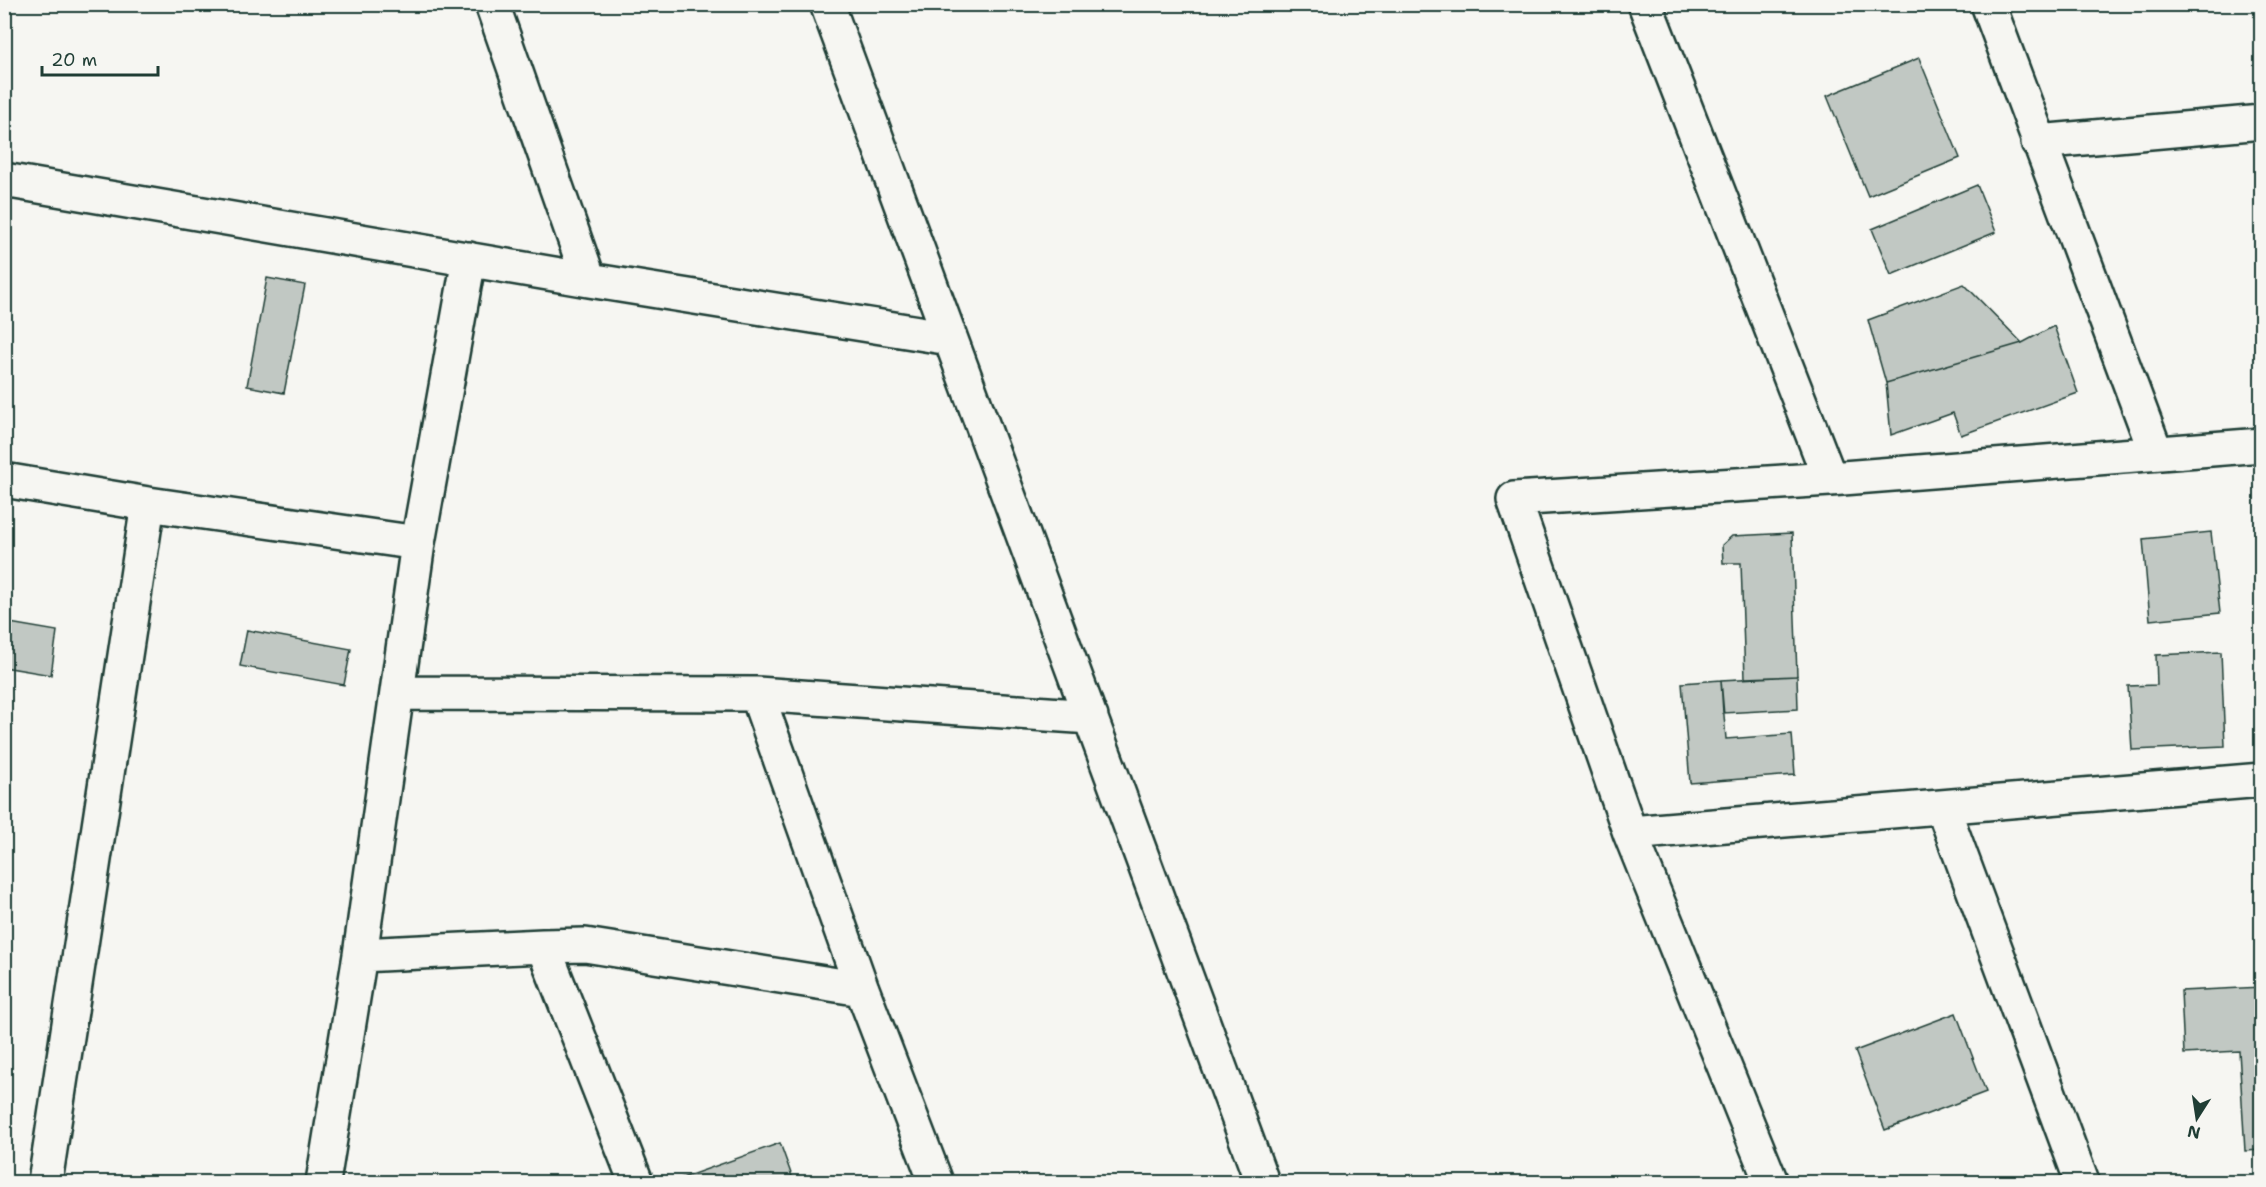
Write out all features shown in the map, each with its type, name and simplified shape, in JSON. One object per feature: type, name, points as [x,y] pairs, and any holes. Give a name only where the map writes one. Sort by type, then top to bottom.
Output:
[{"type":"street","points":[[492,4],[589,280]]},
{"type":"street","points":[[827,4],[1262,1182]]},
{"type":"street","points":[[1645,4],[1830,479]]},
{"type":"street","points":[[1988,4],[2156,453]]},
{"type":"street","points":[[2038,142],[2262,122]]},
{"type":"street","points":[[4,180],[589,280],[950,338]]},
{"type":"street","points":[[323,1182],[360,955],[418,543],[469,259]]},
{"type":"street","points":[[1771,1182],[1630,833],[1514,499],[1830,479],[2262,445]]},
{"type":"street","points":[[4,480],[148,504],[418,543]]},
{"type":"street","points":[[45,1182],[148,504]]},
{"type":"street","points":[[397,693],[757,694],[1091,717]]},
{"type":"street","points":[[757,694],[862,989],[936,1182]]},
{"type":"street","points":[[1630,833],[2262,780]]},
{"type":"street","points":[[1943,808],[2082,1182]]},
{"type":"street","points":[[360,955],[585,945],[862,989]]},
{"type":"street","points":[[543,946],[636,1182]]},
{"type":"building","points":[[1919,58],[1960,158],[1868,196],[1827,96]]},
{"type":"building","points":[[1977,185],[1996,232],[1891,275],[1872,229]]},
{"type":"building","points":[[267,278],[305,285],[284,393],[247,386]]},
{"type":"building","points":[[1964,284],[2022,343],[1886,383],[1868,320]]},
{"type":"building","points":[[2054,326],[2078,393],[1961,435],[1953,413],[1891,435],[1886,383],[2022,343]]},
{"type":"building","points":[[2211,532],[2220,613],[2150,620],[2143,539]]},
{"type":"building","points":[[1792,533],[1797,676],[1745,678],[1741,563],[1723,563],[1722,545],[1732,536]]},
{"type":"building","points":[[4,622],[57,631],[51,675],[4,667]]},
{"type":"building","points":[[247,630],[351,649],[344,685],[240,666]]},
{"type":"building","points":[[2221,652],[2225,746],[2132,750],[2128,686],[2157,685],[2156,655]]},
{"type":"building","points":[[1797,676],[1798,709],[1723,713],[1721,680]]},
{"type":"building","points":[[1721,680],[1726,739],[1792,734],[1795,775],[1690,783],[1682,683]]},
{"type":"building","points":[[2262,987],[2262,1150],[2245,1151],[2239,1051],[2184,1054],[2181,991]]},
{"type":"building","points":[[1956,1013],[1986,1092],[1885,1130],[1855,1051]]},
{"type":"building","points":[[780,1143],[794,1182],[671,1182]]}]
